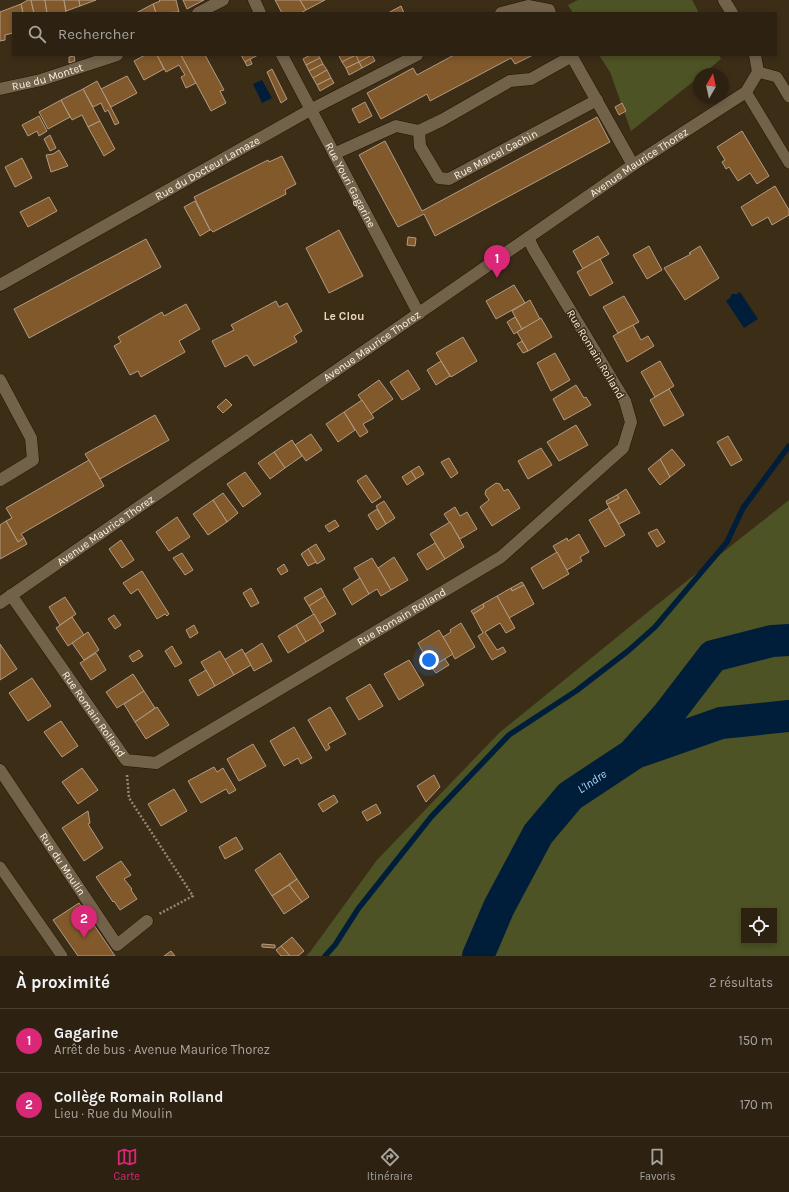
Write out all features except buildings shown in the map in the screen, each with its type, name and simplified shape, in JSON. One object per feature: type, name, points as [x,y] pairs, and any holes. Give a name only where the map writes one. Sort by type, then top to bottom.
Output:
[{"type":"street","points":[[200,12],[223,0]]},
{"type":"street","points":[[254,0],[260,12]]},
{"type":"street","points":[[724,0],[731,12]]},
{"type":"street","points":[[505,12],[528,6],[549,10],[550,12]]},
{"type":"street","name":"Rue du Montet","points":[[0,89],[41,80],[114,56]]},
{"type":"street","name":"Rue Youri Gagarine","points":[[283,56],[419,314]]},
{"type":"street","name":"Rue du Docteur Lamaze","points":[[0,285],[310,110],[415,56]]},
{"type":"street","points":[[334,154],[396,126],[419,131],[442,120],[510,81],[531,79],[570,56]]},
{"type":"street","points":[[573,56],[633,165]]},
{"type":"street","points":[[746,92],[758,72],[755,56]]},
{"type":"street","name":"Avenue Maurice Thorez","points":[[0,603],[633,165],[746,92]]},
{"type":"street","name":"Rue Marcel Cachin","points":[[419,131],[420,146],[439,178],[449,180],[597,100]]},
{"type":"street","name":"Rue Romain Rolland","points":[[11,595],[126,760],[156,763],[501,556],[623,448],[631,422],[625,401],[528,238]]},
{"type":"street","points":[[0,380],[31,438],[33,460],[0,480]]},
{"type":"street","name":"Rue du Moulin","points":[[0,770],[117,945],[147,921]]},
{"type":"lane","points":[[758,72],[777,77],[789,97]]},
{"type":"lane","points":[[746,92],[789,162]]},
{"type":"lane","points":[[0,867],[62,956]]},
{"type":"path","points":[[126,760],[129,798],[193,896],[147,921]]},
{"type":"green space","points":[[578,0],[692,0],[698,12],[572,12],[568,5]]},
{"type":"green space","points":[[600,56],[720,56],[721,59],[710,68],[693,68],[693,82],[631,131],[610,72]]},
{"type":"green space","points":[[789,500],[789,956],[306,956],[377,860],[499,733]]},
{"type":"water","points":[[262,80],[272,98],[262,103],[253,84]]},
{"type":"water","points":[[740,292],[758,319],[744,328],[726,301],[732,294],[737,294]]},
{"type":"waterway","points":[[325,956],[335,945],[358,909],[431,817],[509,735],[576,691],[628,651],[655,627],[727,542],[743,508],[789,446]]},
{"type":"waterway","points":[[635,752],[667,716],[713,656],[772,641],[789,640]]},
{"type":"waterway","name":"L'Indre","points":[[478,956],[499,907],[538,834],[570,796],[635,753],[721,723],[789,716]]},
{"type":"place","name":"Gagarine","points":[[497,278]]},
{"type":"place","name":"Collège Romain Rolland","points":[[84,938]]},
{"type":"district","name":"Le Clou","points":[[344,316]]}]
